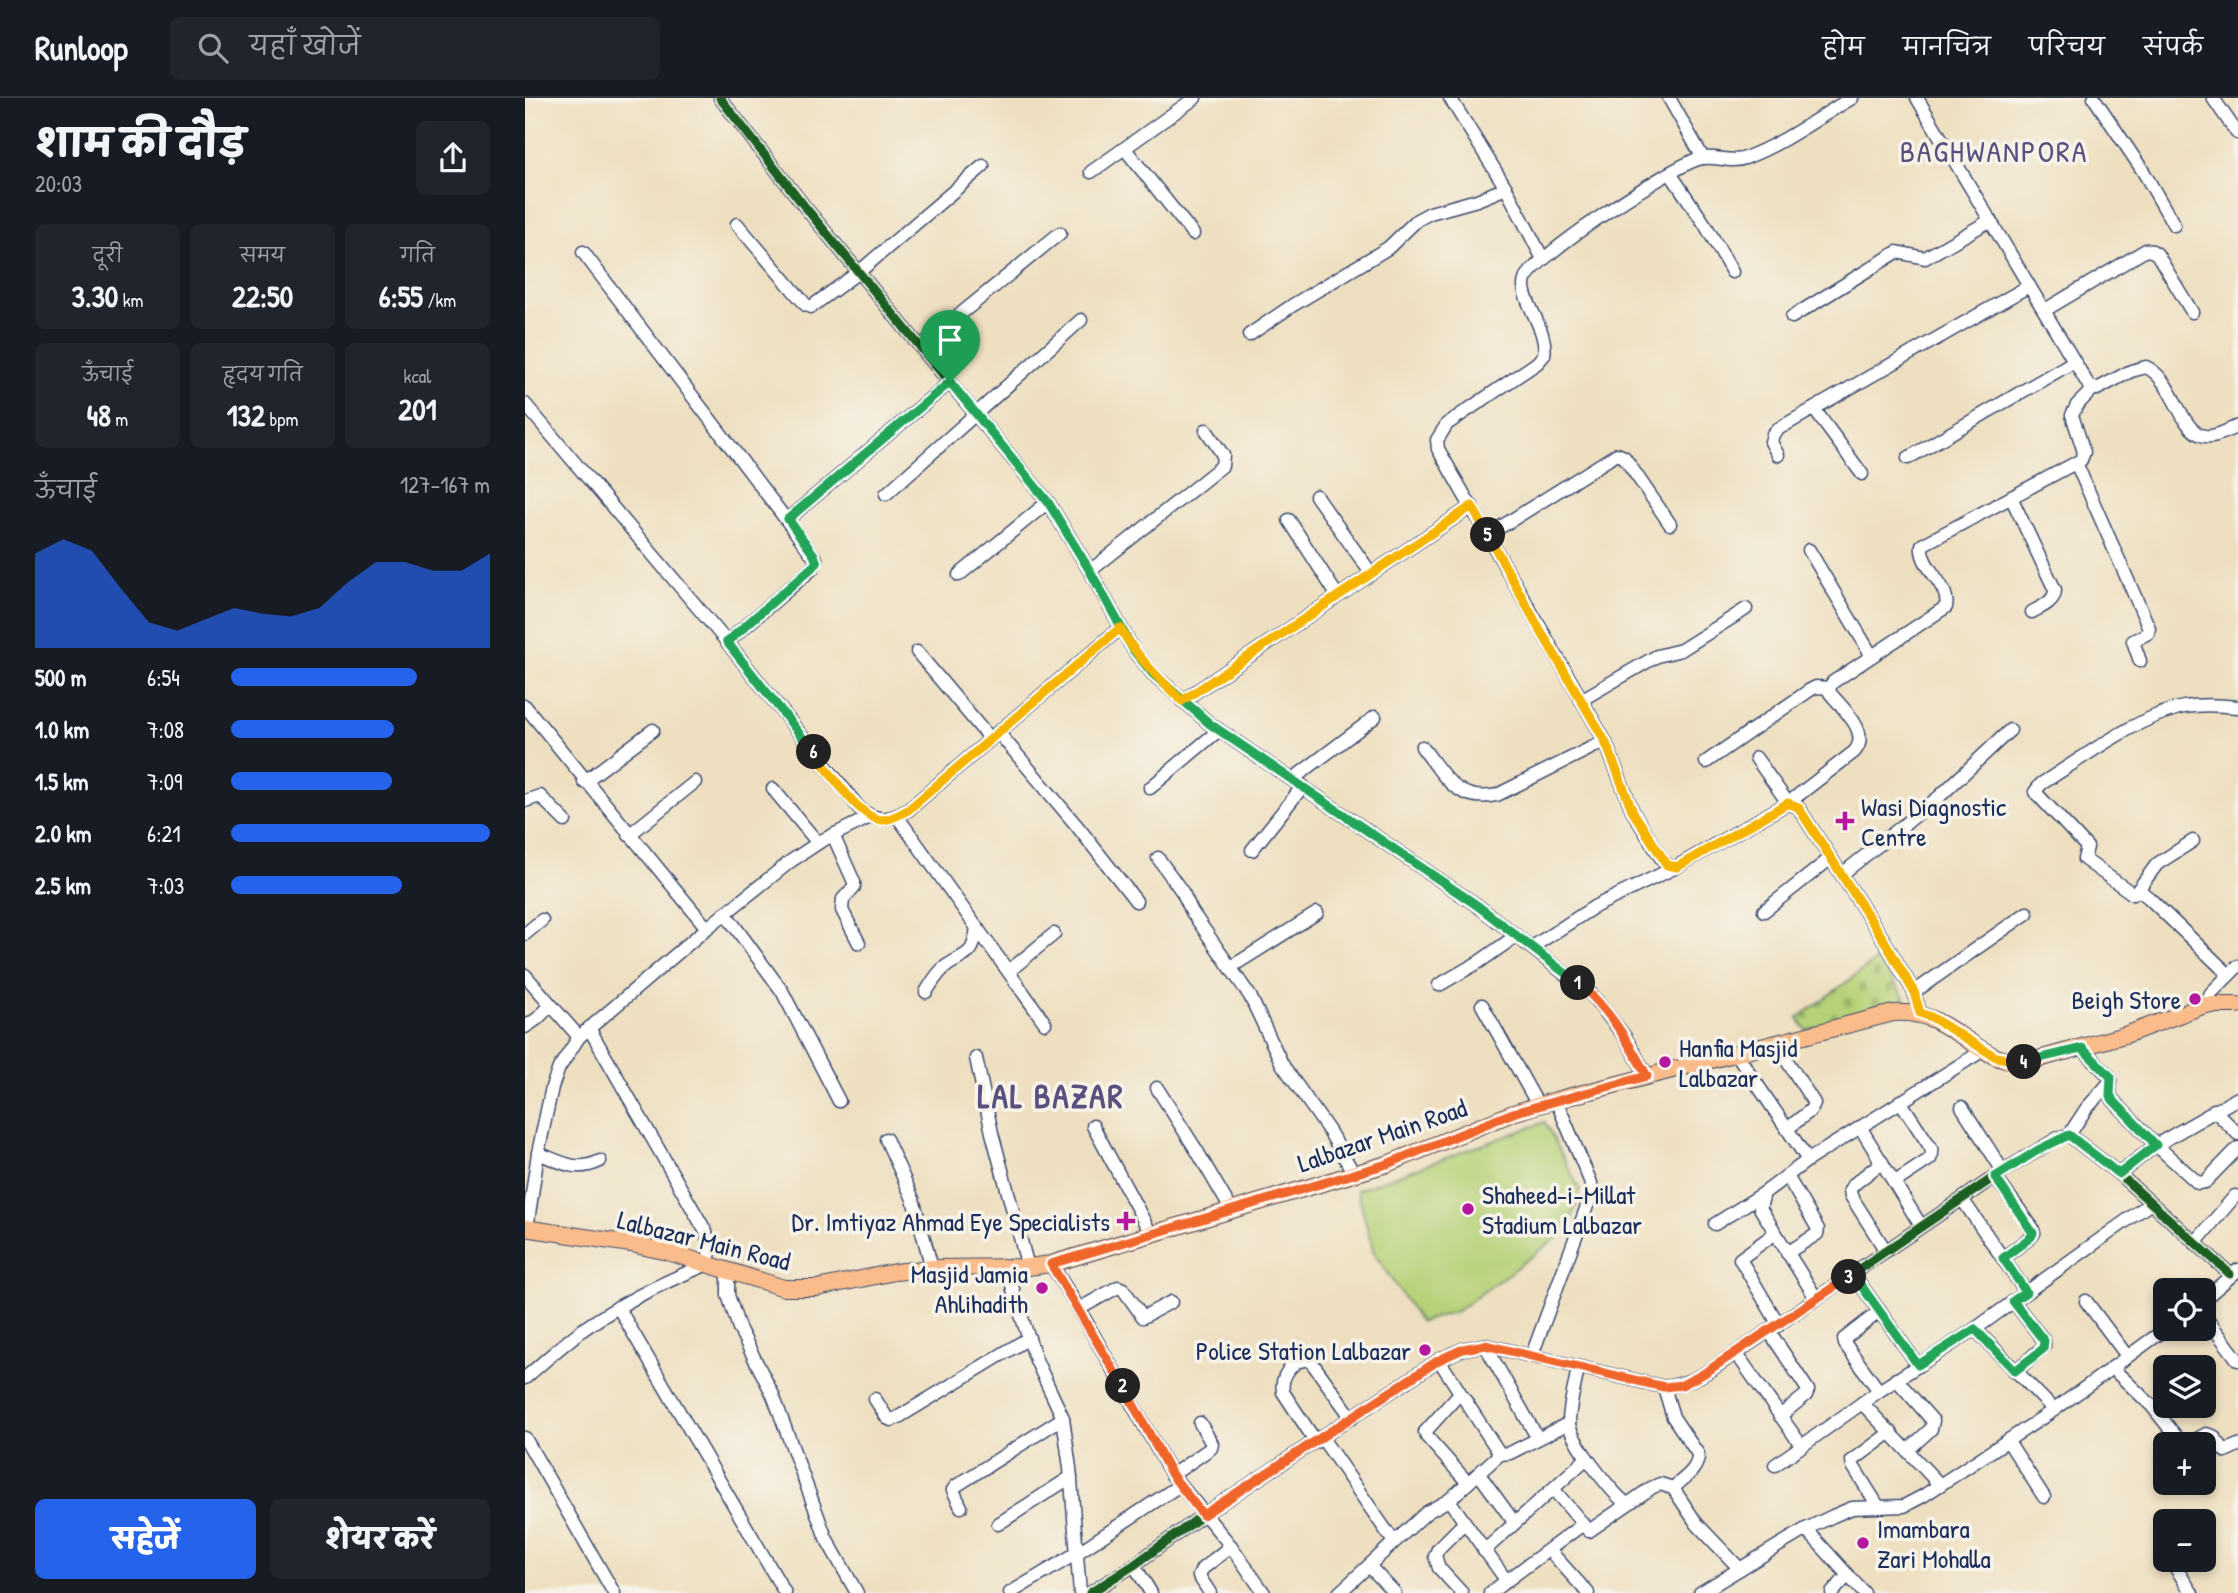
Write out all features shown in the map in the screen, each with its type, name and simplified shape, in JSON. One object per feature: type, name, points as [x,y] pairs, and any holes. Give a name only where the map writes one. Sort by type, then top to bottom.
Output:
[{"type":"main road","points":[[1920,1013],[1939,1022],[1982,1051],[2007,1061],[2028,1062],[2128,1034],[2205,1005],[2238,1005]]},
{"type":"main road","name":"Lalbazar Main Road","points":[[526,1228],[631,1244],[708,1264],[775,1286],[794,1289],[817,1288],[895,1272],[932,1268],[1028,1267],[1051,1264],[1419,1153],[1538,1105],[1893,1013],[1920,1013]]},
{"type":"street","points":[[720,98],[805,207],[1048,502],[1090,571],[1120,628],[1152,673],[1182,701],[1220,730],[1478,906],[1592,995],[1625,1037],[1647,1076]]},
{"type":"street","points":[[1091,172],[1195,98]]},
{"type":"street","points":[[1450,98],[1506,188],[1543,259]]},
{"type":"street","points":[[1668,98],[1703,158]]},
{"type":"street","points":[[1671,868],[1663,861],[1626,799],[1605,741],[1438,449],[1437,440],[1447,424],[1537,363],[1544,355],[1546,348],[1543,336],[1525,294],[1524,285],[1525,278],[1543,259],[1619,204],[1670,173],[1703,158],[1742,160],[1852,98]]},
{"type":"street","points":[[1917,98],[2045,310],[2073,362],[2088,386],[2093,389]]},
{"type":"street","points":[[2094,98],[2143,171],[2174,225]]},
{"type":"street","points":[[2213,98],[2237,133]]},
{"type":"street","points":[[1125,149],[1193,234]]},
{"type":"street","points":[[737,224],[806,305],[811,307],[860,271],[983,166]]},
{"type":"street","points":[[1670,173],[1706,226],[1732,272]]},
{"type":"street","points":[[1249,335],[1388,248],[1417,220],[1506,188]]},
{"type":"street","points":[[1792,317],[1897,252],[1926,258],[1991,219]]},
{"type":"street","points":[[921,346],[1060,233]]},
{"type":"street","points":[[2045,310],[2146,250],[2157,254],[2192,312]]},
{"type":"street","points":[[583,251],[788,519],[817,563],[727,642]]},
{"type":"street","points":[[1778,455],[1771,442],[1773,434],[2029,286]]},
{"type":"street","points":[[886,494],[1081,320]]},
{"type":"street","points":[[1908,458],[2073,362]]},
{"type":"street","points":[[1829,688],[1833,682],[1946,607],[1947,603],[1923,555],[1922,545],[2081,460],[2084,452],[2072,415],[2073,410],[2093,389],[2146,367],[2158,374],[2183,415],[2201,435],[2215,435],[2238,426]]},
{"type":"street","points":[[788,519],[950,382]]},
{"type":"street","points":[[525,404],[727,642],[859,808],[870,817],[883,820],[908,810],[1120,628]]},
{"type":"street","points":[[1814,409],[1862,474]]},
{"type":"street","points":[[1090,571],[1221,466],[1223,455],[1206,430]]},
{"type":"street","points":[[1488,535],[1617,454],[1624,457],[1669,524]]},
{"type":"street","points":[[2076,463],[2149,628],[2148,632],[2133,641],[2140,661]]},
{"type":"street","points":[[1316,496],[1371,573]]},
{"type":"street","points":[[2011,497],[2055,590],[2051,601],[2032,612]]},
{"type":"street","points":[[959,575],[1048,502]]},
{"type":"street","points":[[1182,701],[1472,506]]},
{"type":"street","points":[[1289,520],[1337,595]]},
{"type":"street","points":[[1809,550],[1872,656]]},
{"type":"street","points":[[1581,700],[1657,656],[1681,650],[1746,608]]},
{"type":"street","points":[[917,652],[1077,825],[1136,901]]},
{"type":"street","points":[[1532,947],[1594,907],[1677,867],[1788,803],[1854,752],[1861,743],[1860,732],[1829,688],[1822,686],[1810,690],[1706,762]]},
{"type":"street","points":[[2193,841],[2157,864],[2133,894],[2084,859],[2087,847],[2038,797],[2036,788],[2119,736],[2159,716],[2196,705],[2238,707]]},
{"type":"street","points":[[525,706],[707,928]]},
{"type":"street","points":[[1252,850],[1298,782],[1375,717]]},
{"type":"street","points":[[585,782],[653,730]]},
{"type":"street","points":[[1150,788],[1220,730]]},
{"type":"street","points":[[1842,874],[1939,797],[2010,730]]},
{"type":"street","points":[[1422,747],[1457,788],[1473,797],[1482,798],[1497,795],[1605,741]]},
{"type":"street","points":[[1756,758],[1788,803],[1798,807],[1832,858],[1914,992],[1920,1013]]},
{"type":"street","points":[[629,835],[695,782]]},
{"type":"street","points":[[773,789],[818,843]]},
{"type":"street","points":[[525,801],[540,796],[565,821]]},
{"type":"street","points":[[897,816],[1045,1023]]},
{"type":"street","points":[[526,1228],[552,1087],[559,1068],[584,1032],[791,861],[818,843],[870,817]]},
{"type":"street","points":[[833,835],[854,882],[854,887],[843,899],[842,910],[859,943]]},
{"type":"street","points":[[1158,858],[1231,967],[1258,1011],[1282,1064],[1329,1131],[1353,1172]]},
{"type":"street","points":[[1764,911],[1832,858]]},
{"type":"street","points":[[2137,891],[2149,898],[2233,971],[2211,993],[2205,1005]]},
{"type":"street","points":[[725,913],[782,991],[839,1101]]},
{"type":"street","points":[[1231,967],[1317,913]]},
{"type":"street","points":[[1914,992],[2027,913]]},
{"type":"street","points":[[525,934],[542,920]]},
{"type":"street","points":[[926,992],[946,966],[971,953],[977,927]]},
{"type":"street","points":[[1009,971],[1054,934]]},
{"type":"street","points":[[1439,985],[1516,936]]},
{"type":"street","points":[[525,1378],[586,1328],[618,1307],[708,1264],[710,1250],[706,1232],[584,1032],[528,983]]},
{"type":"street","points":[[525,1027],[551,1005]]},
{"type":"street","points":[[1482,1005],[1538,1105]]},
{"type":"street","points":[[1775,1042],[1814,1103],[1811,1110],[1787,1129]]},
{"type":"street","points":[[2082,1048],[2108,1073],[2113,1100],[2156,1145],[2198,1183],[2202,1183],[2238,1148]]},
{"type":"street","points":[[1715,1224],[1764,1193],[1808,1160],[1982,1051]]},
{"type":"street","points":[[1736,1053],[1808,1160]]},
{"type":"street","points":[[976,1058],[992,1133],[1028,1267]]},
{"type":"street","points":[[1090,1593],[1134,1566],[1203,1515],[1439,1360],[1463,1349],[1485,1345],[1664,1387],[1682,1385],[1774,1328],[1999,1174],[2069,1135],[2086,1109],[2111,1081]]},
{"type":"street","points":[[1157,1088],[1232,1211]]},
{"type":"street","points":[[2119,1174],[2156,1145],[2238,1098]]},
{"type":"street","points":[[1532,1355],[1591,1191],[1585,1167],[1556,1100]]},
{"type":"street","points":[[1895,1182],[1932,1154],[1931,1148],[1900,1101]]},
{"type":"street","points":[[1962,1107],[2033,1233],[2003,1258]]},
{"type":"street","points":[[2214,1110],[2238,1134]]},
{"type":"street","points":[[1093,1126],[1151,1234]]},
{"type":"street","points":[[1860,1127],[1921,1226]]},
{"type":"street","points":[[2069,1135],[2119,1174],[2195,1243],[2234,1272],[2216,1288]]},
{"type":"street","points":[[886,1139],[913,1199],[932,1268]]},
{"type":"street","points":[[538,1153],[579,1168],[600,1161]]},
{"type":"street","points":[[1882,1162],[1850,1190],[1851,1196],[1886,1251]]},
{"type":"street","points":[[1787,1176],[1818,1229],[1817,1234],[1787,1253]]},
{"type":"street","points":[[1764,1193],[1760,1208],[1817,1298]]},
{"type":"street","points":[[2195,1243],[2235,1196]]},
{"type":"street","points":[[1962,1199],[2026,1292]]},
{"type":"street","points":[[1775,1465],[1896,1379],[1975,1329],[2151,1203]]},
{"type":"street","points":[[1774,1234],[1740,1259],[1808,1390],[1780,1416]]},
{"type":"street","points":[[1051,1264],[1079,1308],[1176,1480],[1231,1546],[1264,1593]]},
{"type":"street","points":[[1008,1267],[1036,1360],[1063,1418],[1071,1477],[1080,1593]]},
{"type":"street","points":[[728,1271],[728,1295],[739,1328],[773,1395],[816,1516],[857,1593]]},
{"type":"street","points":[[1853,1274],[1918,1365]]},
{"type":"street","points":[[1079,1308],[1118,1287],[1123,1289],[1143,1317],[1171,1301]]},
{"type":"street","points":[[2013,1301],[2045,1346],[2015,1371]]},
{"type":"street","points":[[2086,1301],[2127,1356]]},
{"type":"street","points":[[618,1307],[785,1593]]},
{"type":"street","points":[[1879,1391],[1844,1339],[1880,1311]]},
{"type":"street","points":[[1975,1329],[2054,1410]]},
{"type":"street","points":[[2216,1331],[2238,1360]]},
{"type":"street","points":[[875,1399],[887,1418],[897,1418],[1030,1338]]},
{"type":"street","points":[[1700,1593],[1806,1529],[1852,1508],[1904,1506],[2054,1410],[2153,1338]]},
{"type":"street","points":[[1485,1345],[1537,1437]]},
{"type":"street","points":[[1736,1353],[1801,1445]]},
{"type":"street","points":[[1352,1418],[1310,1360],[1303,1359],[1295,1363],[1286,1375],[1283,1392],[1394,1542]]},
{"type":"street","points":[[1439,1360],[1500,1454]]},
{"type":"street","points":[[1578,1368],[1569,1423],[1571,1435],[1626,1503]]},
{"type":"street","points":[[2112,1368],[2153,1406],[2173,1432]]},
{"type":"street","points":[[1896,1379],[1933,1422],[1931,1429],[1908,1450]]},
{"type":"street","points":[[1664,1387],[1673,1417],[1699,1459],[1697,1465],[1673,1488]]},
{"type":"street","points":[[1460,1393],[1426,1432],[1427,1437],[1468,1483]]},
{"type":"street","points":[[1862,1403],[1940,1485]]},
{"type":"street","points":[[961,1507],[953,1490],[956,1486],[1063,1418]]},
{"type":"street","points":[[1010,1593],[1077,1553],[1176,1480],[1209,1451],[1212,1444],[1200,1423]]},
{"type":"street","points":[[1339,1593],[1427,1512],[1448,1500],[1500,1454],[1510,1453],[1569,1423]]},
{"type":"street","points":[[1878,1506],[1852,1461],[1891,1432]]},
{"type":"street","points":[[525,1438],[614,1593]]},
{"type":"street","points":[[2216,1440],[2225,1451],[2238,1445]]},
{"type":"street","points":[[2008,1441],[2044,1497]]},
{"type":"street","points":[[1484,1551],[1587,1458]]},
{"type":"street","points":[[1479,1474],[1514,1522]]},
{"type":"street","points":[[998,1524],[1071,1477]]},
{"type":"street","points":[[1554,1490],[1589,1531],[1626,1503],[1660,1484],[1673,1488],[1697,1524],[1740,1569]]},
{"type":"street","points":[[1448,1500],[1506,1580]]},
{"type":"street","points":[[1462,1593],[1439,1568],[1435,1556],[1438,1549],[1464,1523]]},
{"type":"street","points":[[1490,1593],[1582,1525]]},
{"type":"street","points":[[1806,1529],[1864,1593]]},
{"type":"street","points":[[1210,1593],[1199,1576],[1202,1569],[1231,1546]]},
{"type":"street","points":[[1549,1550],[1588,1593]]},
{"type":"street","points":[[1134,1566],[1151,1593]]},
{"type":"street","points":[[1370,1566],[1395,1593]]},
{"type":"street","points":[[2179,1572],[2192,1593]]},
{"type":"street","points":[[1832,1593],[1848,1575]]},
{"type":"green space","points":[[1878,959],[1910,1006],[1806,1030],[1798,1018]]},
{"type":"green space","name":"Shaheed-i-Millat Stadium Lalbazar","points":[[1545,1122],[1580,1190],[1569,1229],[1457,1311],[1420,1322],[1374,1253],[1357,1190]]},
{"type":"cycle path","points":[[720,98],[805,207],[1048,502],[1134,651],[1152,673],[1210,724],[1478,906],[1592,995],[1625,1037],[1647,1076]]},
{"type":"cycle path","points":[[1090,1593],[1203,1515],[1439,1360],[1463,1349],[1485,1345],[1664,1387],[1702,1375],[2003,1171],[2060,1137],[2069,1135],[2119,1174],[2230,1274]]},
{"type":"place","name":"Wasi Diagnostic Centre","points":[[1845,821]]},
{"type":"place","name":"Beigh Store","points":[[2195,999]]},
{"type":"place","name":"Hanfia Masjid Lalbazar","points":[[1665,1062]]},
{"type":"place","name":"Shaheed-i-Millat Stadium Lalbazar","points":[[1468,1209]]},
{"type":"place","name":"Dr. Imtiyaz Ahmad Eye Specialists","points":[[1126,1221]]},
{"type":"place","name":"Masjid Jamia Ahlihadith","points":[[1042,1288]]},
{"type":"place","name":"Police Station Lalbazar","points":[[1425,1350]]},
{"type":"place","name":"Imambara Zari Mohalla","points":[[1863,1543]]},
{"type":"district","name":"BAGHWANPORA","points":[[1994,151]]},
{"type":"district","name":"LAL BAZAR","points":[[1051,1096]]},
{"type":"route","points":[[950,382],[788,519],[817,559],[817,563],[727,642],[859,808],[870,817],[883,820],[908,810],[1120,628],[1134,651],[1152,673],[1182,701],[1472,506],[1605,741],[1626,799],[1667,865],[1671,868],[1677,867],[1788,803],[1798,807],[1885,942],[1914,992],[1920,1013],[1931,1017],[1982,1051],[2007,1061],[2028,1062],[2082,1048],[2111,1077],[2110,1095],[2113,1100],[2156,1145],[2119,1174],[2069,1135],[2038,1150],[1995,1177],[2032,1227],[2031,1237],[2003,1258],[2026,1292],[2013,1301],[2044,1341],[2043,1349],[2015,1371],[1975,1329],[1918,1365],[1853,1274],[1703,1374],[1682,1385],[1664,1387],[1532,1355],[1475,1345],[1439,1360],[1203,1515],[1172,1475],[1079,1308],[1051,1264],[1387,1164],[1513,1113],[1647,1076],[1625,1037],[1592,995],[1478,906],[1210,724],[1182,701],[1152,673],[1120,628],[1090,571],[1048,502],[950,382]]}]
